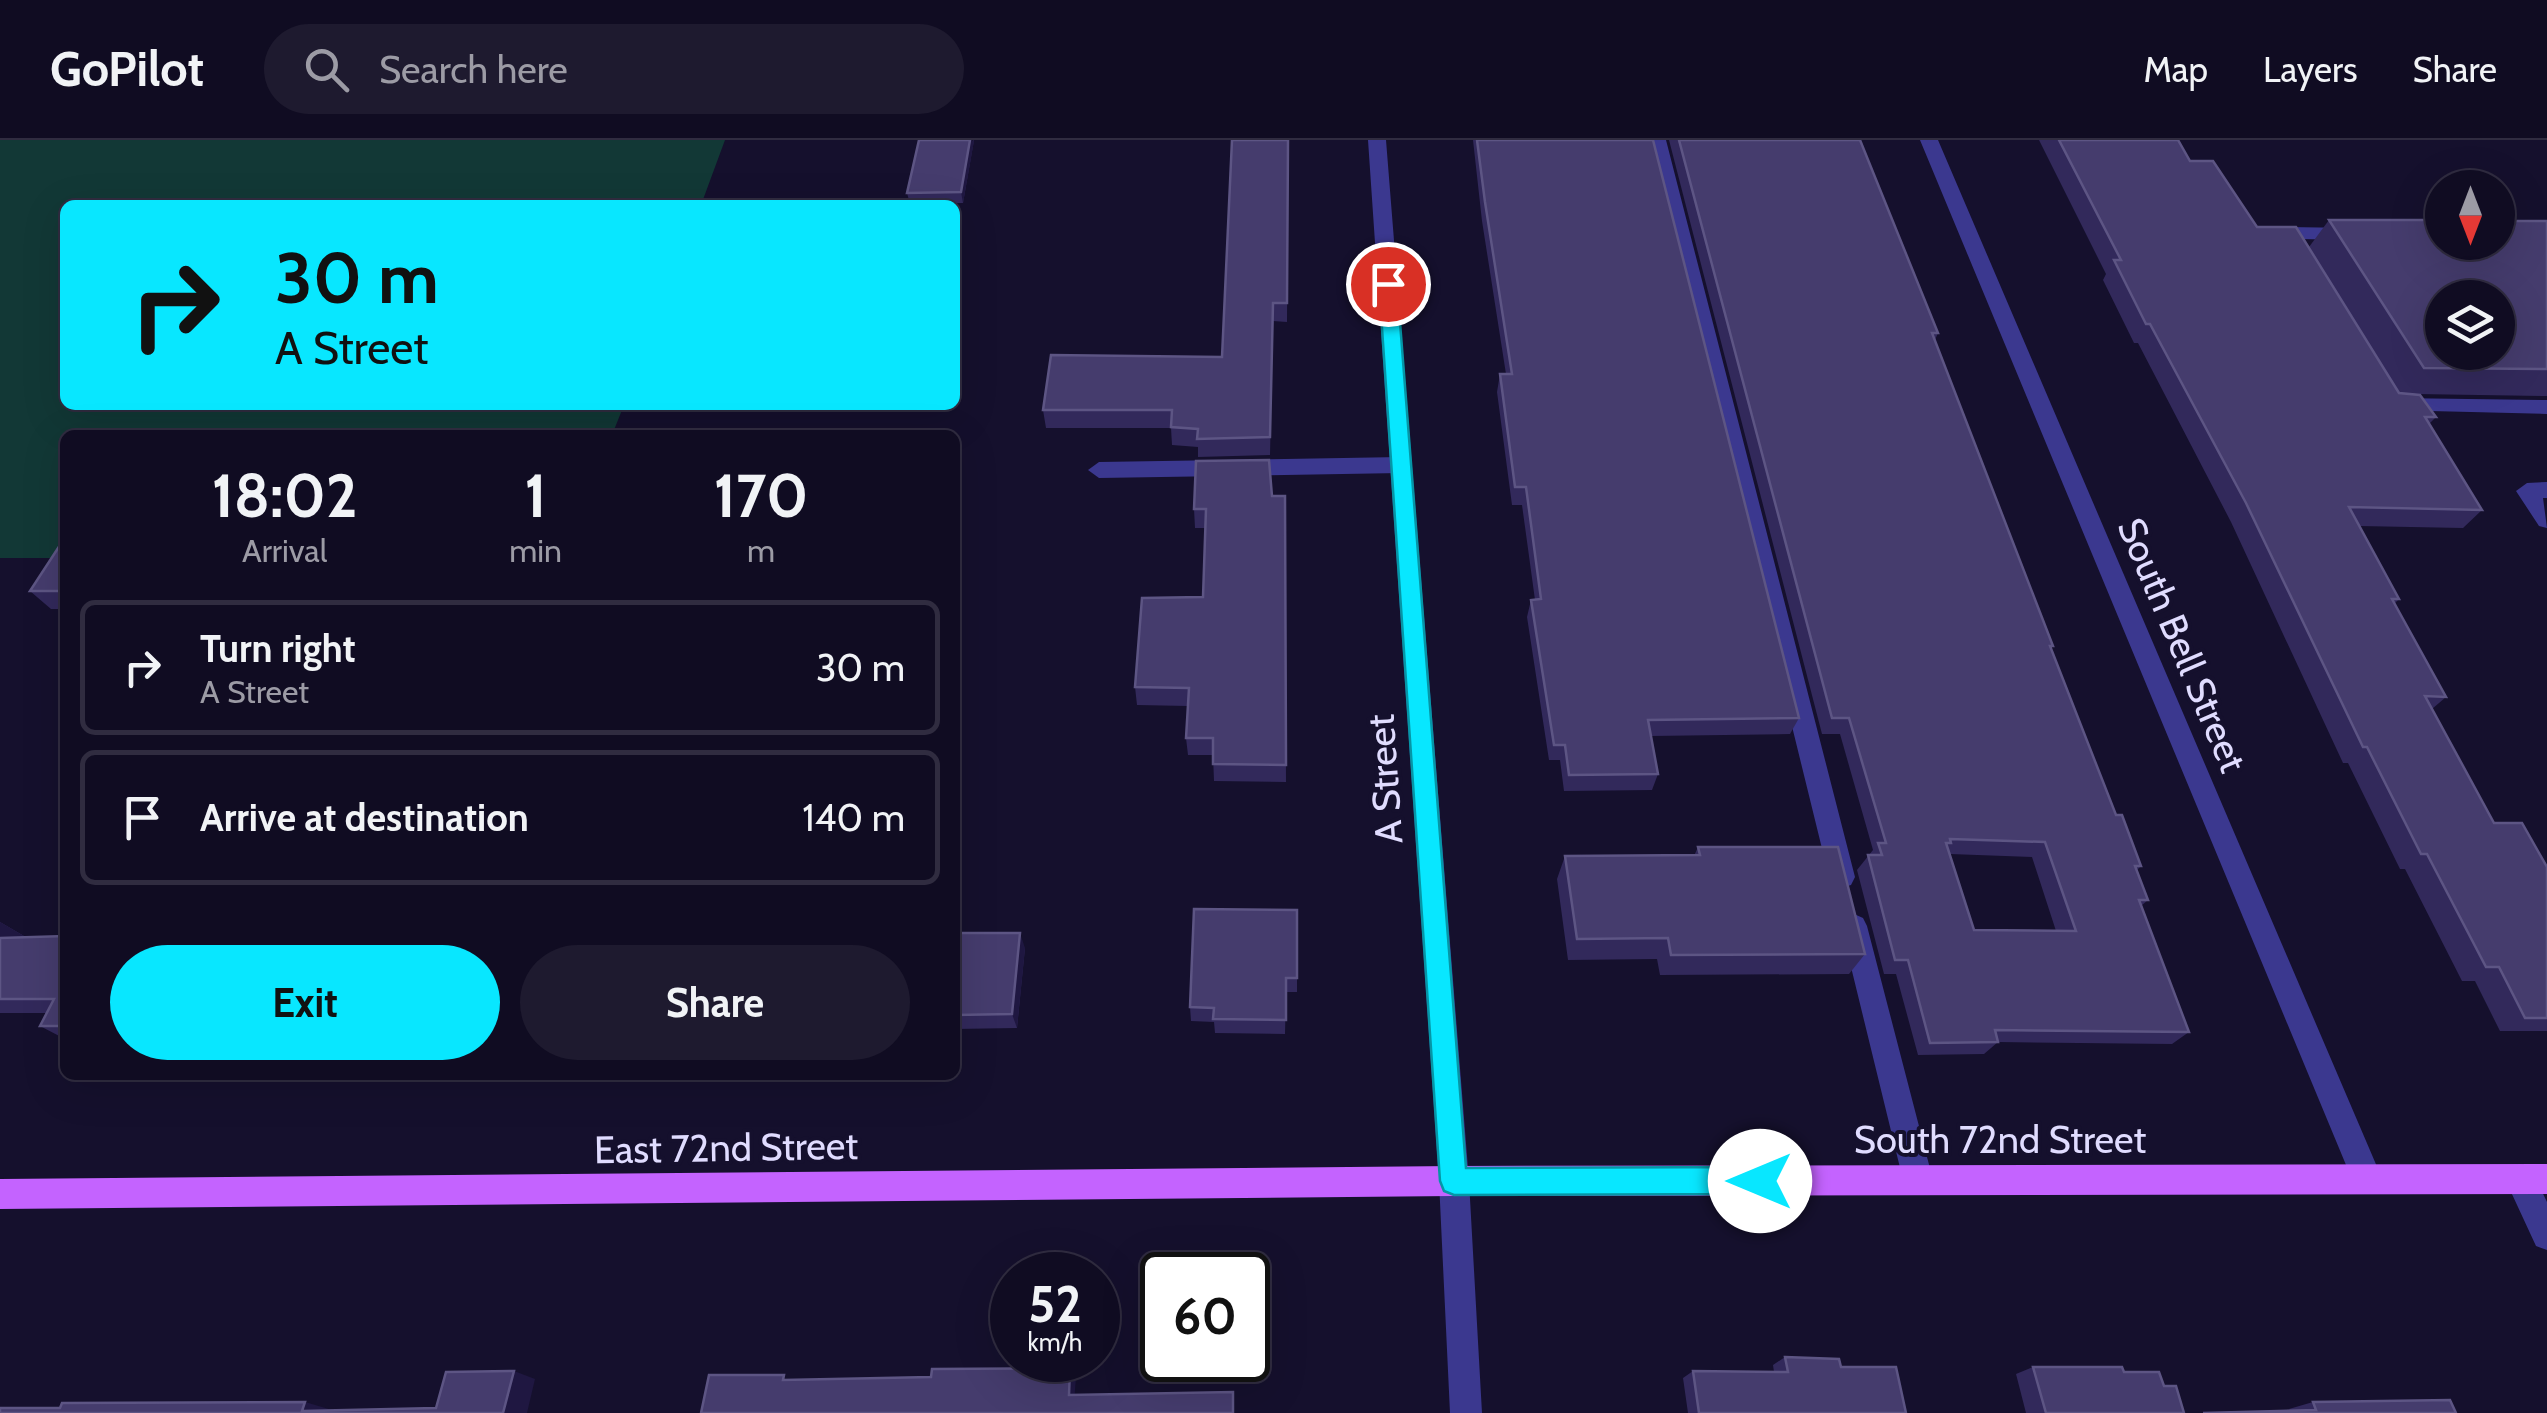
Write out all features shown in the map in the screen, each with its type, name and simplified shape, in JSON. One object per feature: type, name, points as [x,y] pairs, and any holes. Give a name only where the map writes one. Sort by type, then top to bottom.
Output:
[{"type":"main road","name":"South 72nd Street","points":[[1454,1181],[2534,1179]]},
{"type":"main road","name":"East 72nd Street","points":[[0,1194],[1454,1181]]},
{"type":"street","name":"A Street","points":[[1378,140],[1454,1181],[1466,1413]]},
{"type":"street","points":[[1657,140],[1918,1180]]},
{"type":"street","name":"South Bell Street","points":[[1928,140],[2367,1179]]},
{"type":"street","points":[[2306,264],[2287,234],[2372,234]]},
{"type":"street","points":[[2383,389],[2392,404],[2547,406]]},
{"type":"street","points":[[1099,470],[1401,465]]},
{"type":"street","points":[[2547,490],[2527,491],[2547,520]]},
{"type":"street","points":[[2534,1179],[2547,1235]]},
{"type":"green space","points":[[0,140],[725,140],[703,200],[60,200],[60,410],[622,410],[614,430],[60,430],[60,558],[0,558]]},
{"type":"building","points":[[919,140],[970,140],[961,192],[907,193]]},
{"type":"building","points":[[1232,140],[1288,140],[1287,303],[1273,303],[1270,437],[1197,439],[1198,429],[1171,427],[1172,410],[1043,410],[1051,355],[1222,357]]},
{"type":"building","points":[[1477,140],[1653,140],[1799,718],[1648,720],[1658,774],[1569,775],[1565,745],[1554,745],[1531,600],[1541,599],[1526,487],[1515,487],[1500,374],[1512,374]]},
{"type":"building","points":[[1679,140],[1860,140],[1938,333],[1932,333],[2050,646],[2116,815],[2122,815],[2141,866],[2135,866],[2148,900],[2139,900],[2189,1032],[1995,1030],[1998,1042],[1930,1043],[1908,960],[1895,960],[1868,855],[1882,855],[1878,843],[1886,843],[1849,718],[1832,718]],"holes":[[[1950,839],[2045,842],[2076,931],[1974,930],[1946,843],[1951,843]]]},
{"type":"building","points":[[2059,140],[2178,140],[2190,161],[2213,161],[2257,227],[2296,227],[2399,393],[2420,395],[2436,417],[2425,417],[2482,510],[2349,507],[2399,599],[2392,599],[2446,697],[2425,696],[2494,823],[2522,823],[2547,867],[2547,1018],[2525,1018],[2499,967],[2486,967],[2427,854],[2421,854],[2367,747],[2363,747],[2246,503],[2150,324],[2146,324],[2114,260],[2121,260]]},
{"type":"building","points":[[2329,220],[2425,220],[2425,260],[2515,260],[2515,221],[2547,221],[2547,369],[2515,369],[2515,280],[2425,280],[2425,368]]},
{"type":"building","points":[[1269,460],[1272,496],[1285,496],[1286,765],[1213,764],[1213,738],[1186,738],[1189,688],[1135,687],[1142,598],[1203,597],[1206,509],[1194,509],[1196,461]]},
{"type":"building","points":[[60,545],[60,591],[30,591]]},
{"type":"building","points":[[1698,847],[1838,847],[1865,954],[1671,955],[1668,938],[1577,939],[1565,856],[1700,855]]},
{"type":"building","points":[[1194,909],[1297,910],[1297,978],[1286,978],[1286,1020],[1213,1019],[1214,1008],[1190,1007]]},
{"type":"building","points":[[960,933],[1020,933],[1012,1014],[960,1015]]},
{"type":"building","points":[[60,936],[60,1026],[40,1026],[54,999],[0,999],[0,938]]},
{"type":"building","points":[[1785,1357],[1839,1359],[1841,1367],[1896,1367],[1906,1413],[1699,1413],[1693,1371],[1788,1372]]},
{"type":"building","points":[[2033,1367],[2122,1367],[2124,1372],[2159,1372],[2164,1386],[2176,1386],[2184,1413],[2046,1413]]},
{"type":"building","points":[[932,1369],[990,1369],[990,1382],[1069,1382],[1069,1395],[1233,1392],[1233,1413],[701,1413],[709,1375],[784,1375],[783,1380],[931,1377]]},
{"type":"building","points":[[514,1371],[503,1413],[0,1413],[0,1408],[60,1408],[62,1403],[305,1402],[302,1411],[436,1408],[446,1372]]},
{"type":"building","points":[[2450,1400],[2456,1413],[2203,1413],[2316,1410],[2313,1402]]},
{"type":"route","points":[[1388,284],[1454,1181],[1760,1181]]}]
